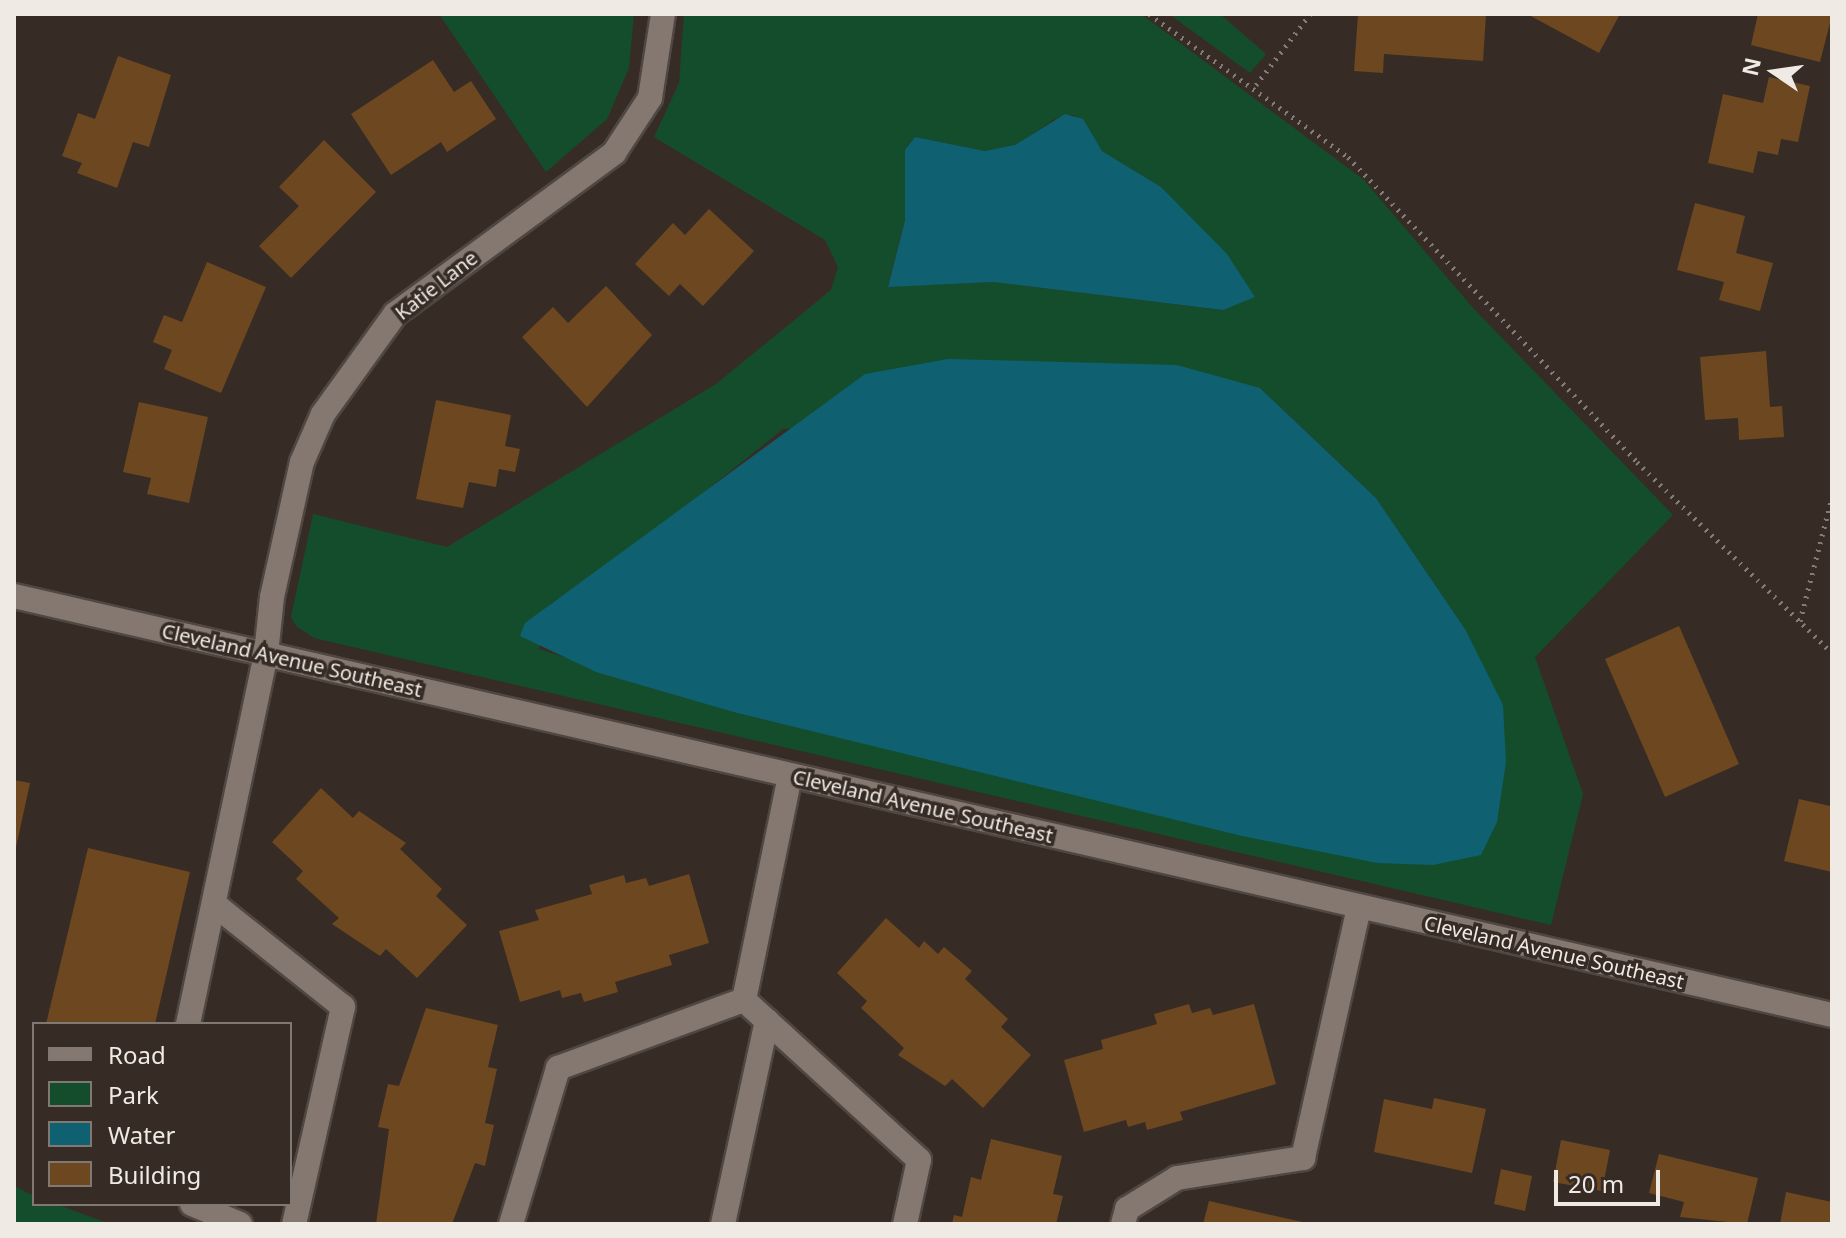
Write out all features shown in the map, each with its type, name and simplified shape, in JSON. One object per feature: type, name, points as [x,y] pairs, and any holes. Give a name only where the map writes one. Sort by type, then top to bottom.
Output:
[{"type":"street","name":"Katie Lane","points":[[188,1022],[266,654],[302,462],[344,377],[395,314],[614,153],[650,98],[663,14]]},
{"type":"street","name":"Cleveland Avenue Southeast","points":[[14,596],[1832,1015]]},
{"type":"street","points":[[744,1000],[790,776]]},
{"type":"street","points":[[214,904],[343,1007],[294,1224]]},
{"type":"street","points":[[1123,1224],[1127,1209],[1177,1178],[1303,1158],[1359,907]]},
{"type":"street","points":[[744,1000],[919,1160],[905,1224]]},
{"type":"street","points":[[511,1224],[558,1068],[744,1000]]},
{"type":"street","points":[[723,1224],[767,1021]]},
{"type":"street","points":[[197,1206],[240,1224]]},
{"type":"path","points":[[1149,14],[1256,85],[1348,157],[1832,653]]},
{"type":"path","points":[[1256,85],[1310,14]]},
{"type":"path","points":[[1800,622],[1832,497]]},
{"type":"green space","points":[[439,14],[634,14],[629,68],[607,119],[546,172]]},
{"type":"green space","points":[[684,14],[1141,14],[1364,180],[1473,308],[1673,515],[1535,657],[1583,794],[1551,925],[314,638],[296,626],[291,617],[313,514],[447,547],[716,384],[831,290],[838,267],[825,240],[654,137],[679,83]],"holes":[[[1074,115],[1102,151],[1161,187],[1187,217],[1223,310],[993,282],[888,286],[905,219],[905,150],[915,137],[985,151],[1015,146],[1055,119]],[[1260,388],[1376,498],[1465,629],[1377,863],[737,713],[539,649],[550,604],[628,553],[783,429]]]},
{"type":"green space","points":[[1169,14],[1220,14],[1266,54],[1250,73]]},
{"type":"green space","points":[[14,1186],[32,1195],[32,1206],[61,1206],[110,1224],[14,1224]]},
{"type":"water","points":[[1065,114],[1083,119],[1102,151],[1161,187],[1227,254],[1255,297],[1223,310],[993,282],[888,287],[905,220],[905,150],[915,137],[985,151],[1015,145]]},
{"type":"water","points":[[948,359],[1177,365],[1260,388],[1376,498],[1465,629],[1503,705],[1506,762],[1497,822],[1481,855],[1433,865],[1377,863],[1242,836],[737,713],[596,672],[520,636],[525,623],[865,374]]},
{"type":"building","points":[[1358,14],[1486,14],[1483,61],[1384,54],[1383,73],[1354,71]]},
{"type":"building","points":[[1527,14],[1620,14],[1599,53]]},
{"type":"building","points":[[1758,14],[1832,15],[1820,62],[1751,45]]},
{"type":"building","points":[[118,56],[171,75],[149,147],[133,142],[117,188],[77,173],[82,163],[62,156],[78,113],[95,119]]},
{"type":"building","points":[[433,60],[454,92],[471,81],[496,119],[447,152],[441,142],[391,175],[351,114]]},
{"type":"building","points":[[1769,77],[1810,86],[1798,142],[1781,139],[1778,155],[1758,151],[1753,173],[1708,163],[1723,94],[1763,103]]},
{"type":"building","points":[[324,140],[376,192],[291,278],[259,246],[299,206],[279,187]]},
{"type":"building","points":[[1695,203],[1745,216],[1736,253],[1773,263],[1760,311],[1719,300],[1724,282],[1677,270]]},
{"type":"building","points":[[709,209],[754,251],[703,306],[680,284],[669,296],[635,264],[673,223],[685,235]]},
{"type":"building","points":[[207,262],[266,287],[221,393],[164,369],[172,350],[153,342],[164,315],[182,322]]},
{"type":"building","points":[[606,286],[652,335],[587,407],[522,337],[553,307],[568,323]]},
{"type":"building","points":[[1766,351],[1770,407],[1782,406],[1784,437],[1739,440],[1738,418],[1705,420],[1700,357]]},
{"type":"building","points":[[436,400],[511,415],[505,446],[520,449],[515,472],[499,469],[496,487],[469,482],[463,508],[416,499]]},
{"type":"building","points":[[139,402],[208,417],[189,503],[147,494],[151,478],[123,472]]},
{"type":"building","points":[[1679,626],[1739,764],[1665,797],[1605,659]]},
{"type":"building","points":[[14,780],[30,783],[15,852],[14,852]]},
{"type":"building","points":[[321,788],[353,818],[359,811],[406,843],[400,849],[442,889],[436,896],[467,925],[417,978],[386,949],[380,956],[332,924],[339,918],[296,879],[303,871],[272,842]]},
{"type":"building","points":[[1799,799],[1830,806],[1832,872],[1784,861]]},
{"type":"building","points":[[88,848],[190,872],[155,1022],[46,1022]]},
{"type":"building","points":[[689,874],[709,943],[669,955],[672,965],[615,982],[618,992],[584,1002],[581,993],[562,998],[560,990],[520,1002],[499,931],[539,920],[535,910],[592,894],[589,885],[624,875],[626,883],[646,878],[649,886]]},
{"type":"building","points":[[886,918],[919,948],[924,941],[938,954],[944,947],[972,971],[965,979],[1008,1019],[1001,1027],[1031,1055],[983,1108],[952,1079],[945,1086],[898,1055],[904,1048],[861,1008],[867,1001],[837,973]]},
{"type":"building","points":[[1189,1004],[1192,1013],[1210,1008],[1213,1015],[1254,1004],[1276,1084],[1180,1112],[1183,1120],[1147,1130],[1145,1122],[1128,1127],[1126,1120],[1084,1132],[1064,1060],[1103,1049],[1101,1040],[1157,1024],[1154,1014]]},
{"type":"building","points":[[426,1008],[498,1025],[488,1067],[497,1069],[485,1123],[494,1125],[485,1166],[475,1163],[452,1224],[376,1224],[389,1129],[378,1127],[388,1084],[399,1086]]},
{"type":"building","points":[[1434,1098],[1486,1109],[1472,1173],[1374,1152],[1384,1099],[1432,1109]]},
{"type":"building","points":[[991,1139],[1062,1156],[1053,1194],[1063,1196],[1056,1224],[952,1224],[954,1215],[962,1217],[971,1177],[981,1180]]},
{"type":"building","points":[[1561,1140],[1610,1150],[1602,1191],[1553,1182]]},
{"type":"building","points":[[1659,1154],[1758,1178],[1747,1224],[1680,1217],[1684,1202],[1649,1193]]},
{"type":"building","points":[[1501,1169],[1532,1176],[1525,1211],[1494,1204]]},
{"type":"building","points":[[1786,1192],[1832,1202],[1832,1224],[1780,1224]]},
{"type":"building","points":[[1209,1201],[1307,1223],[1307,1224],[1203,1224]]}]
